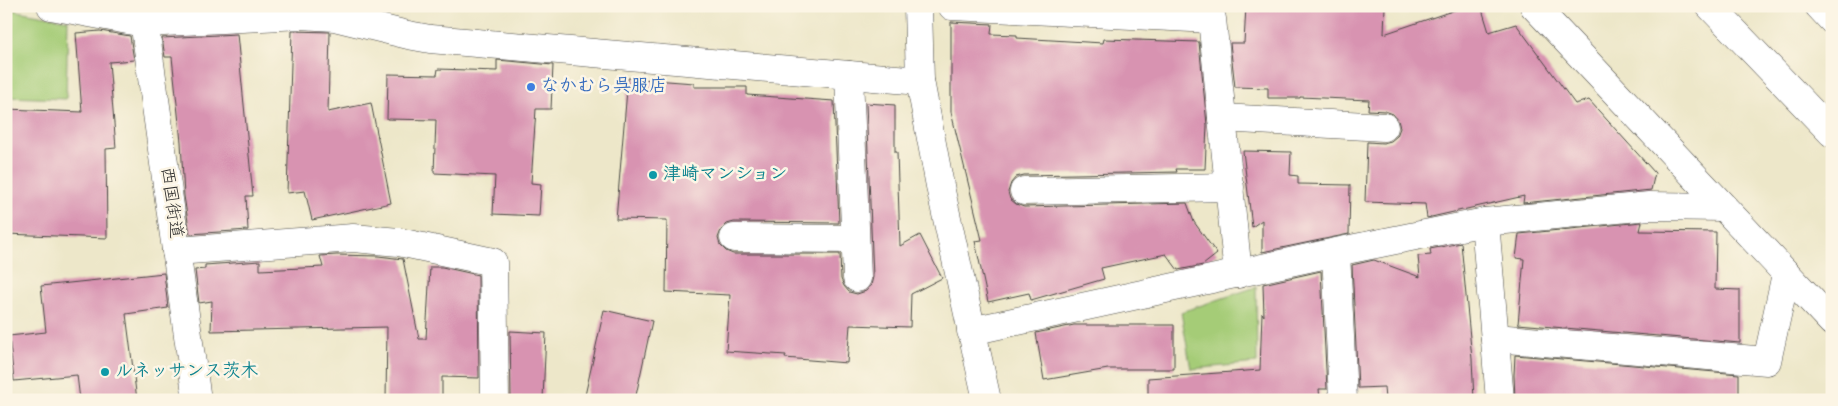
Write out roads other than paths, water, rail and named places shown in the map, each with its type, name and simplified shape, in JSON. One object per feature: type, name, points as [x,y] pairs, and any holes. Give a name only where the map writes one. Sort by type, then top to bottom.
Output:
[{"type":"main road","points":[[51,6],[143,14],[334,17],[430,39],[920,81]]},
{"type":"main road","points":[[918,6],[920,81],[987,400]]},
{"type":"main road","points":[[952,6],[1212,19],[1238,274]]},
{"type":"main road","points":[[1534,6],[1832,322]]},
{"type":"main road","points":[[1710,6],[1832,133]]},
{"type":"main road","points":[[1819,6],[1832,20]]},
{"type":"main road","name":"西国街道","points":[[143,14],[197,400]]},
{"type":"main road","points":[[850,75],[857,278]]},
{"type":"main road","points":[[1222,118],[1384,127]]},
{"type":"main road","points":[[1024,191],[1230,187]]},
{"type":"main road","points":[[971,331],[1336,252],[1485,222],[1649,206],[1722,207]]},
{"type":"main road","points":[[1485,222],[1500,400]]},
{"type":"main road","points":[[176,251],[353,238],[399,242],[493,262],[495,400]]},
{"type":"main road","points":[[734,238],[855,239]]},
{"type":"main road","points":[[1336,252],[1342,400]]},
{"type":"main road","points":[[1495,338],[1768,361],[1786,274]]},
{"type":"place","name":"なかむら呉服店","points":[[531,87]]},
{"type":"place","name":"津崎マンション","points":[[653,175]]},
{"type":"place","name":"ルネッサンス茨木","points":[[105,372]]}]
